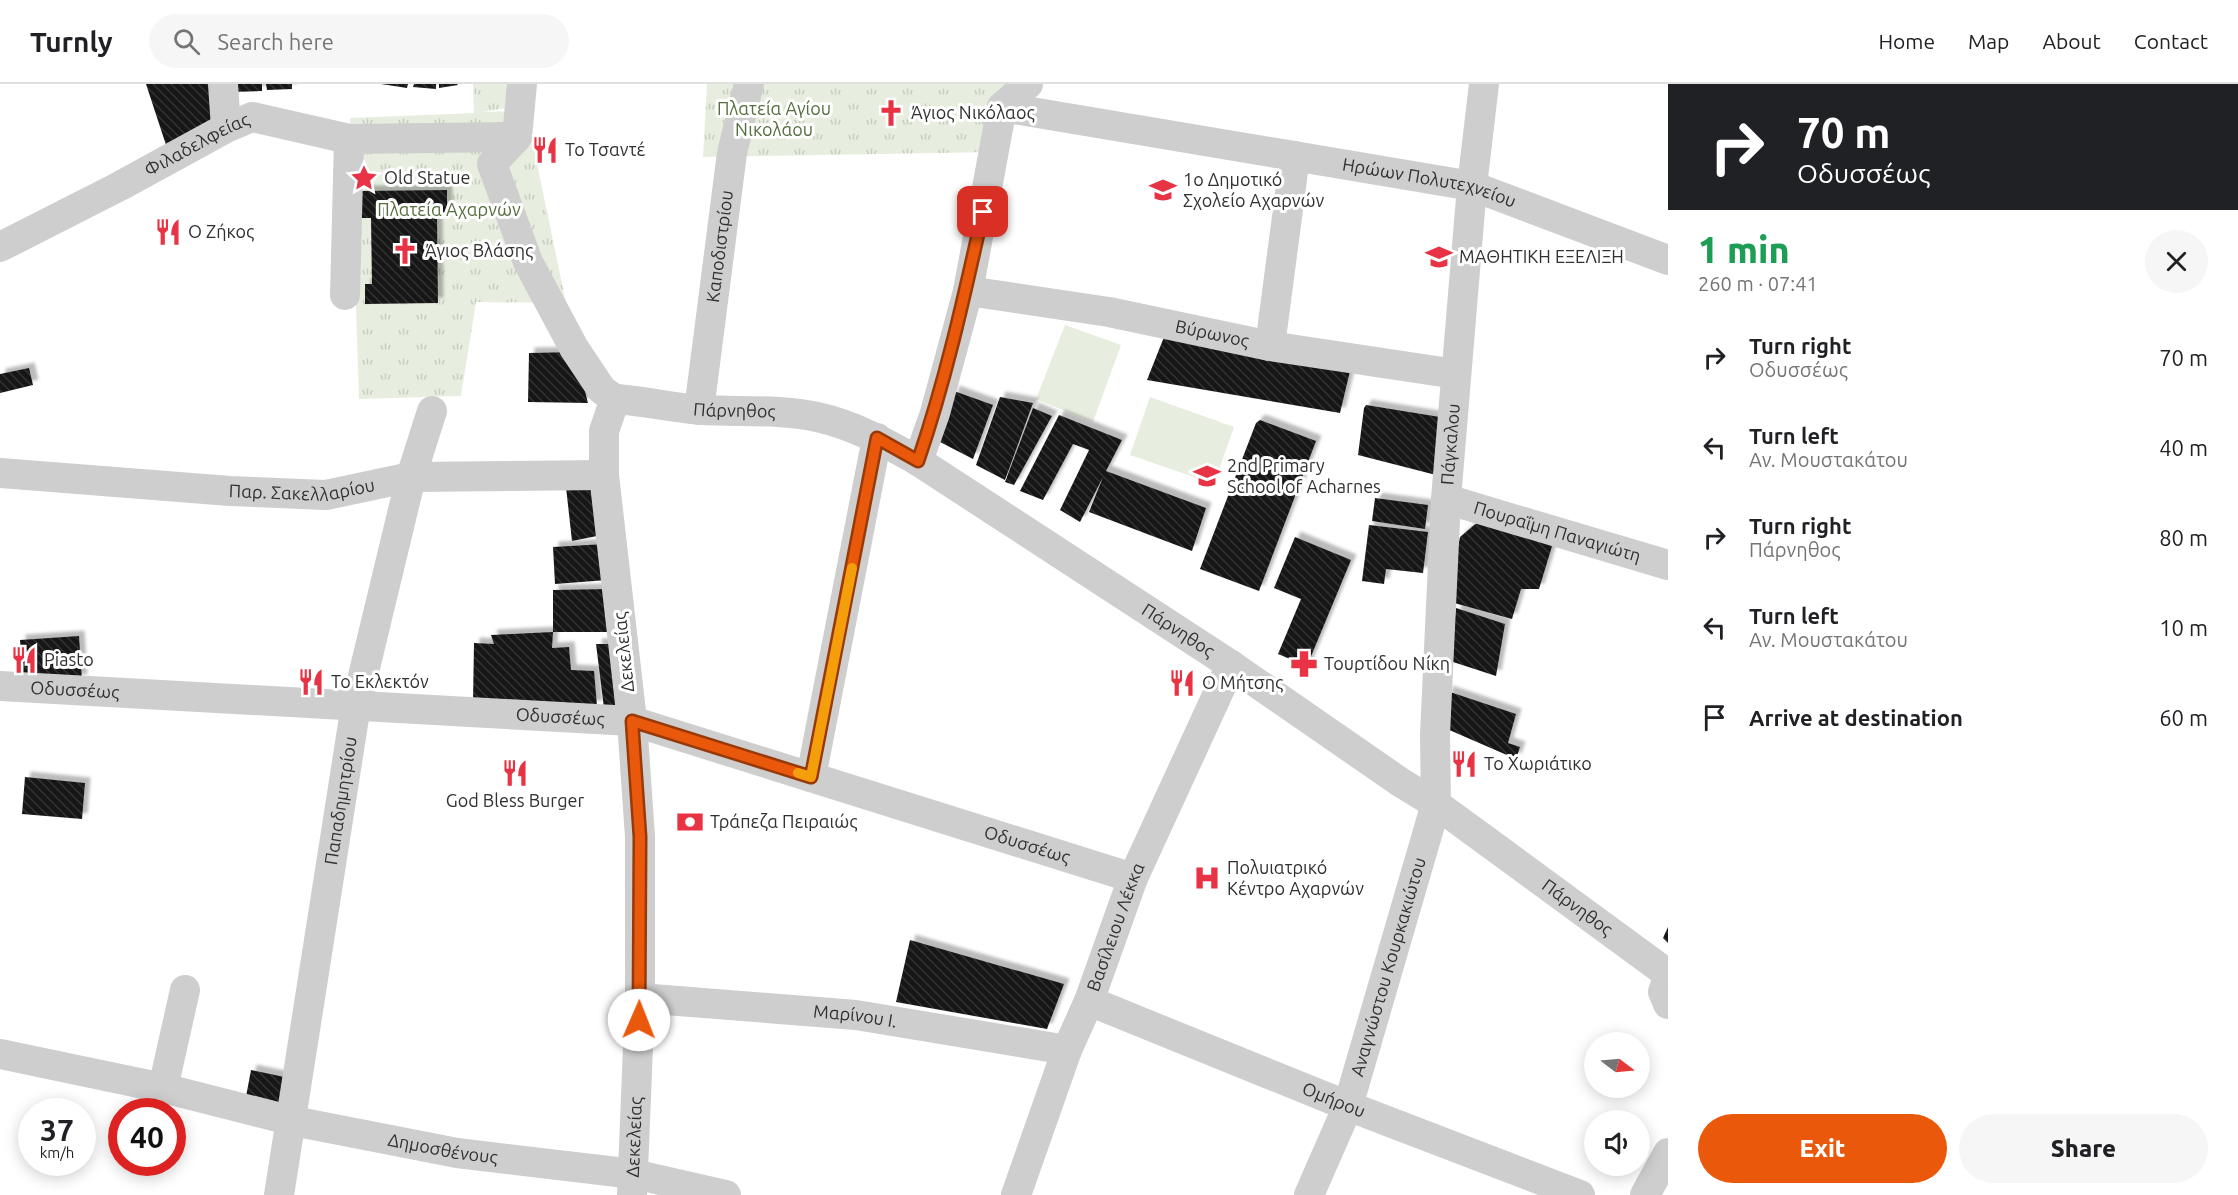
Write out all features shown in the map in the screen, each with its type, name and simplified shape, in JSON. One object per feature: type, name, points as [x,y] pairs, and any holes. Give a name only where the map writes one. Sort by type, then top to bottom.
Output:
[{"type":"street","points":[[223,84],[226,128]]},
{"type":"street","points":[[522,84],[517,137],[492,164],[509,216],[528,261],[574,348],[602,390],[627,400]]},
{"type":"street","name":"Καποδιστρίου","points":[[699,410],[732,153],[749,84]]},
{"type":"street","points":[[918,461],[934,413],[968,291],[1002,107],[1028,84]]},
{"type":"street","name":"Πάγκαλου","points":[[1436,804],[1435,735],[1446,499],[1472,186],[1484,84]]},
{"type":"street","name":"Ηρώων Πολυτεχνείου","points":[[1002,107],[1472,186],[1668,260]]},
{"type":"street","name":"Φιλαδελφείας","points":[[0,247],[120,186],[226,128],[252,117],[349,139],[517,137]]},
{"type":"street","points":[[345,295],[349,139]]},
{"type":"street","points":[[1270,346],[1295,156]]},
{"type":"street","name":"Βύρωνος","points":[[968,291],[1109,312],[1270,346],[1456,374]]},
{"type":"street","name":"Πάρνηθος","points":[[627,400],[699,410],[817,417],[847,425],[877,438],[918,461],[1231,665],[1400,782],[1436,804],[1668,976]]},
{"type":"street","name":"Δεκελείας","points":[[627,400],[604,431],[604,474],[632,721],[640,837],[640,998],[633,1184]]},
{"type":"street","name":"Παπαδημητρίου","points":[[279,1195],[293,1120],[356,705],[411,477],[432,411]]},
{"type":"street","points":[[811,777],[877,438]]},
{"type":"street","name":"Παρ. Σακελλαρίου","points":[[0,473],[230,491],[326,495],[411,477],[604,474]]},
{"type":"street","name":"Πουραΐμη Παναγιώτη","points":[[1446,499],[1668,565]]},
{"type":"street","name":"Βασίλειου Λέκκα","points":[[1016,1195],[1067,1050],[1089,1001],[1133,878],[1231,665]]},
{"type":"street","name":"Οδυσσέως","points":[[0,686],[632,721],[1133,878]]},
{"type":"street","name":"Αναγνώστου Κουρκακιώτου","points":[[1309,1195],[1348,1106],[1436,804]]},
{"type":"street","points":[[1668,976],[1663,992],[1668,1004]]},
{"type":"street","points":[[163,1088],[185,990]]},
{"type":"street","name":"Μαρίνου Ι.","points":[[640,998],[856,1015],[1067,1050]]},
{"type":"street","name":"Ομήρου","points":[[1089,1001],[1348,1106],[1580,1195]]},
{"type":"street","name":"Δημοσθένους","points":[[0,1054],[163,1088],[293,1120],[457,1153],[633,1184],[726,1195]]},
{"type":"street","points":[[1645,1195],[1668,1153]]},
{"type":"green space","name":"Πλατεία Αχαρνών","points":[[473,84],[522,84],[520,106],[482,112],[526,111],[566,303],[476,302],[461,396],[359,399],[350,118],[474,113]]},
{"type":"green space","name":"Πλατεία Αγίου Νικολάου","points":[[707,84],[1026,84],[996,152],[703,157]]},
{"type":"green space","points":[[1065,325],[1121,345],[1093,422],[1036,399]]},
{"type":"green space","points":[[1150,397],[1234,427],[1214,484],[1130,455]]},
{"type":"building","points":[[146,84],[218,84],[220,121],[167,148]]},
{"type":"building","points":[[230,84],[262,84],[262,91],[231,92]]},
{"type":"building","points":[[266,84],[292,84],[292,89],[267,90]]},
{"type":"building","points":[[381,84],[408,84],[407,88]]},
{"type":"building","points":[[414,84],[436,84],[436,89],[413,87]]},
{"type":"building","points":[[439,84],[457,84],[458,85],[439,88]]},
{"type":"building","name":"Άγιος Βλάσης","points":[[447,190],[447,215],[437,216],[438,303],[365,304],[365,284],[372,284],[371,218],[362,218],[362,191]]},
{"type":"building","points":[[1164,337],[1350,371],[1340,413],[1147,380]]},
{"type":"building","points":[[575,352],[588,403],[528,402],[529,353]]},
{"type":"building","points":[[29,368],[33,385],[0,393],[0,374]]},
{"type":"building","points":[[954,391],[993,405],[973,459],[940,442]]},
{"type":"building","points":[[1000,397],[1033,403],[1005,480],[976,465]]},
{"type":"building","points":[[1366,405],[1446,418],[1436,475],[1358,455]]},
{"type":"building","points":[[1033,408],[1052,416],[1014,485],[1005,482]]},
{"type":"building","points":[[1059,415],[1122,440],[1106,471],[1206,508],[1192,551],[1089,512],[1103,477],[1080,522],[1060,510],[1089,450],[1073,444],[1043,500],[1020,491]]},
{"type":"building","points":[[1260,420],[1316,441],[1259,591],[1200,569],[1256,423]]},
{"type":"building","points":[[595,483],[602,535],[572,541],[566,487]]},
{"type":"building","points":[[1375,498],[1428,505],[1425,529],[1372,521]]},
{"type":"building","points":[[1479,521],[1553,543],[1539,589],[1521,589],[1512,619],[1447,601],[1460,537]]},
{"type":"building","points":[[1369,525],[1428,532],[1423,573],[1386,569],[1384,584],[1362,581]]},
{"type":"building","points":[[1295,537],[1351,560],[1307,666],[1278,654],[1301,599],[1274,588]]},
{"type":"building","points":[[605,544],[607,580],[555,584],[553,547]]},
{"type":"building","points":[[609,589],[609,632],[553,632],[553,590]]},
{"type":"building","points":[[1456,608],[1505,624],[1496,676],[1450,661]]},
{"type":"building","points":[[553,632],[552,648],[569,647],[571,670],[594,671],[597,706],[473,702],[474,643],[494,644],[491,635]]},
{"type":"building","points":[[79,636],[82,680],[23,677],[20,640]]},
{"type":"building","points":[[596,644],[621,644],[628,709],[604,708]]},
{"type":"building","points":[[1447,691],[1516,714],[1508,743],[1520,747],[1516,759],[1447,729]]},
{"type":"building","points":[[25,777],[85,783],[82,819],[22,814]]},
{"type":"building","points":[[1668,927],[1668,943],[1663,938]]},
{"type":"building","points":[[910,940],[1064,984],[1047,1029],[896,1002]]},
{"type":"building","points":[[251,1070],[294,1079],[288,1110],[245,1102]]},
{"type":"slow traffic","points":[[798,773],[811,777],[852,568]]},
{"type":"place","name":"Άγιος Νικόλαος","points":[[891,113]]},
{"type":"place","name":"To Τσαντέ","points":[[545,150]]},
{"type":"place","name":"Old Statue","points":[[364,178]]},
{"type":"place","name":"1ο Δημοτικό Σχολείο Αχαρνών","points":[[1163,190]]},
{"type":"place","name":"Ο Ζήκος","points":[[168,232]]},
{"type":"place","name":"Άγιος Βλάσης","points":[[405,251]]},
{"type":"place","name":"ΜΑΘΗΤΙΚΗ ΕΞΕΛΙΞΗ","points":[[1439,257]]},
{"type":"place","name":"2nd Primary School of Acharnes","points":[[1207,476]]},
{"type":"place","name":"Piasto","points":[[24,660]]},
{"type":"place","name":"Τουρτίδου Νίκη","points":[[1304,664]]},
{"type":"place","name":"Το Εκλεκτόν","points":[[311,682]]},
{"type":"place","name":"Ο Μήτσης","points":[[1182,683]]},
{"type":"place","name":"Το Χωριάτικο","points":[[1464,764]]},
{"type":"place","name":"God Bless Burger","points":[[515,773]]},
{"type":"place","name":"Τράπεζα Πειραιώς","points":[[690,822]]},
{"type":"place","name":"Πολυιατρικό Κέντρο Αχαρνών","points":[[1207,878]]},
{"type":"route","points":[[639,1020],[640,837],[632,721],[811,777],[877,438],[918,461],[934,413],[968,291],[983,212]]}]
